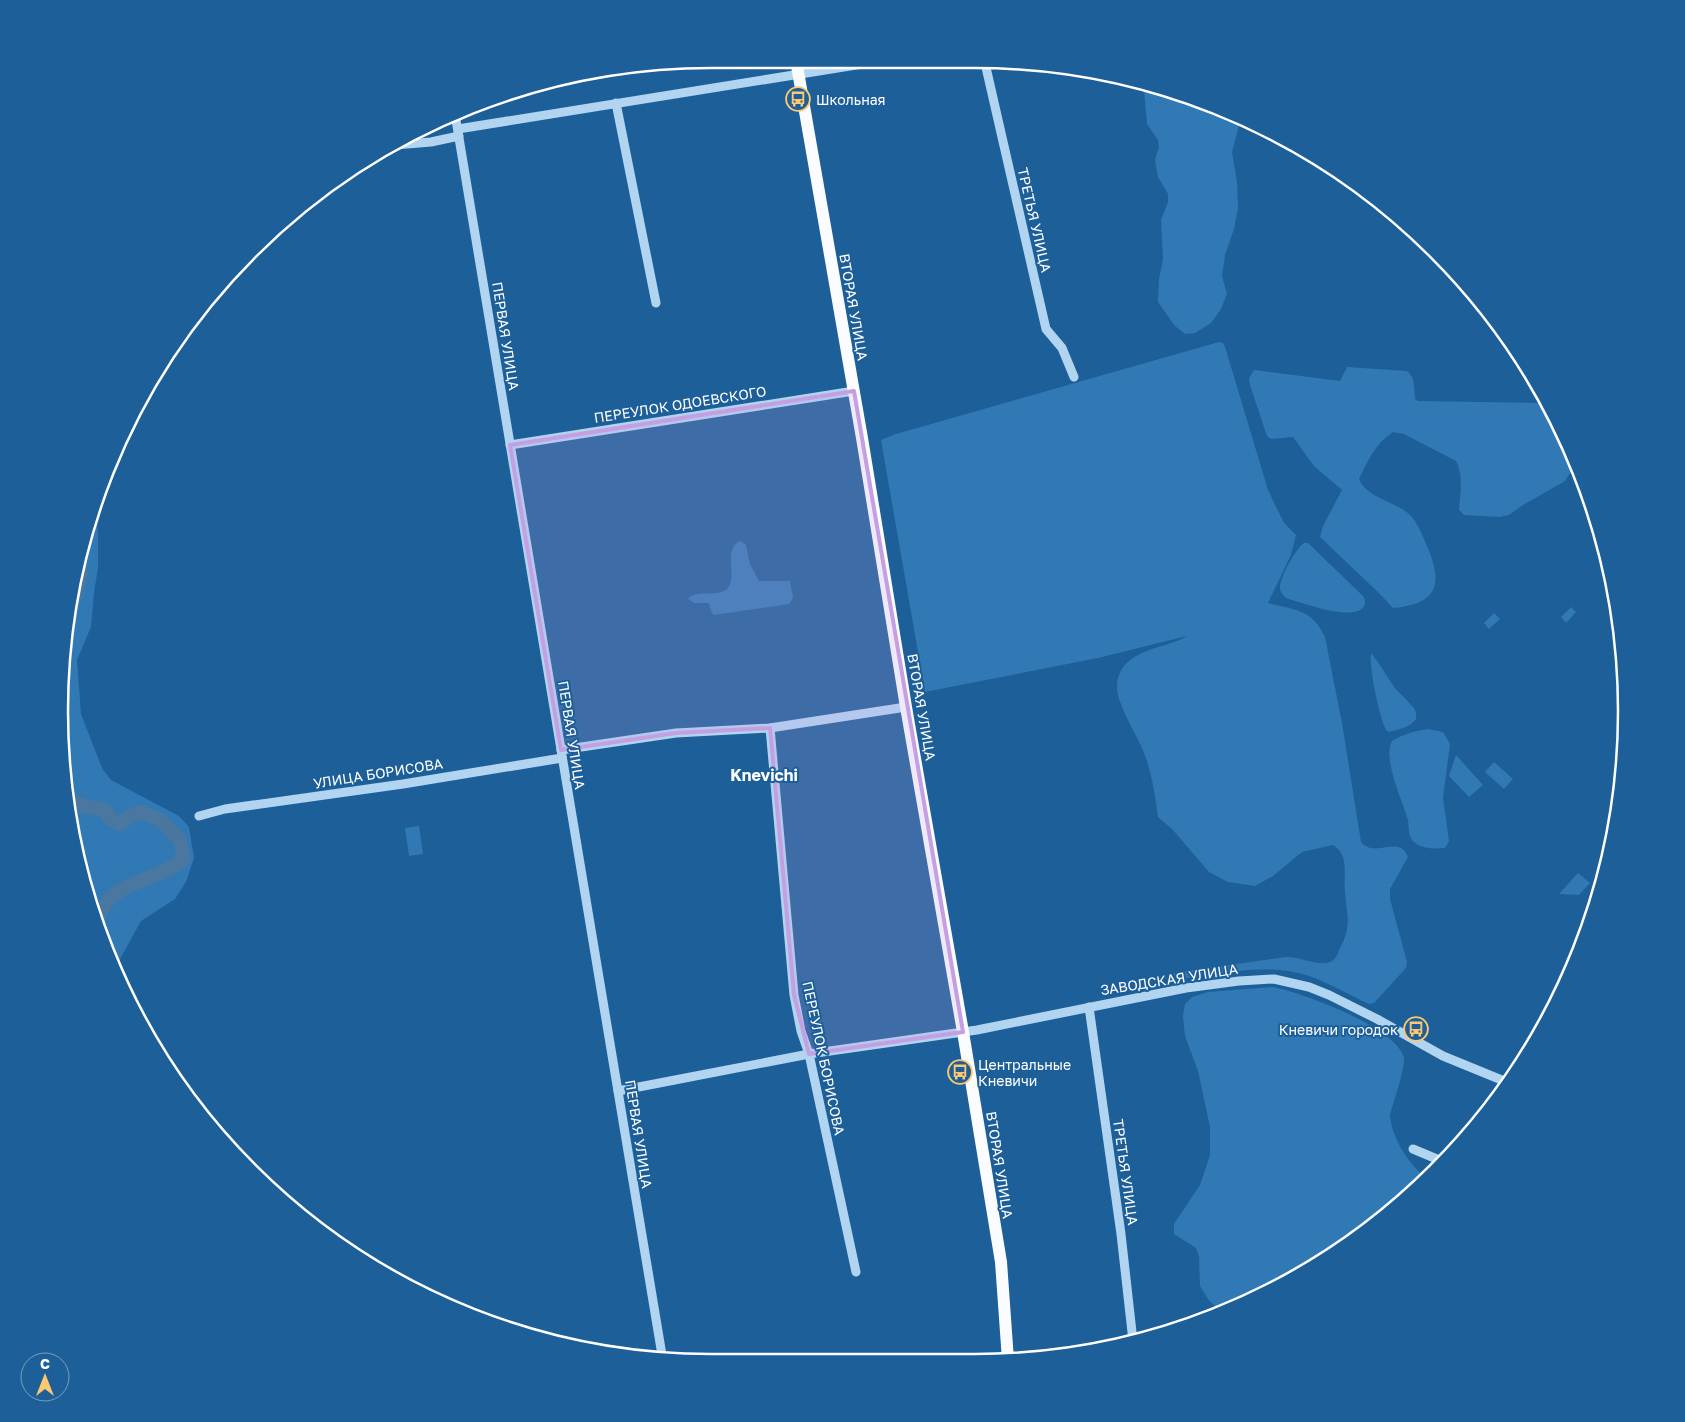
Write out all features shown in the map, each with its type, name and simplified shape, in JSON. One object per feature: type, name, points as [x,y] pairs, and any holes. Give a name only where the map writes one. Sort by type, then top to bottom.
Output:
[{"type":"main road","name":"ВТОРАЯ УЛИЦА","points":[[798,68],[1001,1262],[1008,1353]]},
{"type":"street","points":[[409,143],[431,142],[458,132],[616,103],[840,68]]},
{"type":"street","name":"ТРЕТЬЯ УЛИЦА","points":[[986,68],[1046,329],[1062,348],[1074,377]]},
{"type":"street","points":[[616,103],[656,303]]},
{"type":"street","name":"ПЕРВАЯ УЛИЦА","points":[[456,120],[662,1352]]},
{"type":"street","name":"ПЕРЕУЛОК ОДОЕВСКОГО","points":[[510,445],[854,391]]},
{"type":"street","points":[[562,754],[676,734],[770,728],[906,707]]},
{"type":"street","name":"ПЕРЕУЛОК БОРИСОВА","points":[[770,728],[794,995],[801,1031],[809,1054],[856,1272]]},
{"type":"street","name":"УЛИЦА БОРИСОВА","points":[[199,816],[225,809],[375,788],[562,754]]},
{"type":"street","name":"ЗАВОДСКАЯ УЛИЦА","points":[[618,1091],[809,1054],[963,1032],[1204,985],[1259,980],[1282,981],[1309,987],[1329,995],[1444,1056],[1501,1080]]},
{"type":"street","name":"ТРЕТЬЯ УЛИЦА","points":[[1089,1007],[1121,1234],[1132,1335]]},
{"type":"street","points":[[1413,1149],[1436,1159]]},
{"type":"highlighted area","points":[[854,391],[963,1032],[809,1054],[794,995],[770,728],[676,733],[561,750],[510,445]]},
{"type":"shaded area","points":[[1144,90],[1220,116],[1239,125],[1232,152],[1237,182],[1238,208],[1234,229],[1225,255],[1222,276],[1227,294],[1221,309],[1211,323],[1195,333],[1185,334],[1175,326],[1158,302],[1159,279],[1163,259],[1161,220],[1168,202],[1168,194],[1158,177],[1155,160],[1159,147],[1158,140],[1147,124]]},
{"type":"shaded area","points":[[1219,342],[1223,343],[1225,347],[1268,490],[1284,523],[1296,535],[1291,555],[1268,603],[1302,612],[1314,621],[1325,637],[1342,723],[1361,842],[1367,847],[1373,848],[1399,847],[1404,850],[1408,857],[1390,889],[1390,899],[1407,962],[1406,968],[1374,1003],[1369,1004],[1324,982],[1293,972],[1260,969],[1174,978],[1173,974],[1178,972],[1286,957],[1316,963],[1327,963],[1338,954],[1344,940],[1348,920],[1344,860],[1342,854],[1333,845],[1302,852],[1273,876],[1255,886],[1228,882],[1209,872],[1173,830],[1158,817],[1147,761],[1120,701],[1117,682],[1124,667],[1134,657],[1187,636],[1098,658],[925,692],[881,440],[896,434]]},
{"type":"shaded area","points":[[1347,367],[1407,371],[1413,380],[1415,399],[1418,401],[1539,403],[1571,471],[1565,481],[1509,515],[1500,517],[1464,515],[1459,510],[1461,478],[1456,461],[1404,434],[1393,432],[1387,436],[1373,452],[1359,479],[1368,491],[1405,511],[1414,519],[1427,546],[1435,572],[1433,590],[1428,597],[1408,606],[1393,608],[1320,537],[1323,526],[1342,490],[1314,466],[1293,437],[1271,439],[1267,436],[1249,378],[1254,370],[1340,381]]},
{"type":"shaded area","points":[[97,520],[98,568],[91,627],[77,660],[81,714],[102,768],[111,780],[179,816],[189,827],[194,858],[186,882],[175,899],[141,921],[118,962],[89,878],[73,795],[69,753],[69,669],[80,585],[89,544]]},
{"type":"shaded area","points":[[740,541],[746,545],[750,564],[759,581],[790,581],[793,598],[789,604],[714,615],[709,603],[694,603],[688,599],[698,594],[722,592],[727,589],[731,579],[732,549]]},
{"type":"shaded area","points":[[1304,543],[1308,543],[1363,596],[1365,604],[1359,611],[1339,612],[1327,610],[1285,597],[1280,589],[1282,578],[1293,557]]},
{"type":"shaded area","points":[[1571,607],[1576,612],[1566,623],[1561,617]]},
{"type":"shaded area","points":[[1494,613],[1500,619],[1489,629],[1484,623]]},
{"type":"shaded area","points":[[1371,653],[1394,687],[1414,708],[1416,719],[1408,726],[1388,732],[1386,730],[1375,692]]},
{"type":"shaded area","points":[[1428,729],[1443,732],[1450,744],[1443,798],[1449,841],[1445,848],[1425,847],[1412,840],[1408,820],[1391,769],[1390,749],[1392,741],[1409,733]]},
{"type":"shaded area","points":[[1456,755],[1483,785],[1469,797],[1449,776]]},
{"type":"shaded area","points":[[1494,762],[1513,779],[1504,789],[1485,772]]},
{"type":"shaded area","points":[[419,826],[423,854],[409,856],[405,828]]},
{"type":"shaded area","points":[[1578,873],[1590,883],[1579,895],[1559,894]]},
{"type":"shaded area","points":[[1273,987],[1286,990],[1347,1013],[1386,1035],[1398,1047],[1404,1059],[1401,1078],[1390,1115],[1391,1124],[1402,1150],[1421,1174],[1366,1222],[1332,1246],[1259,1288],[1216,1307],[1200,1286],[1199,1256],[1196,1248],[1174,1234],[1174,1224],[1200,1185],[1210,1155],[1210,1127],[1198,1071],[1185,1036],[1183,1016],[1185,1004],[1192,997],[1208,992]]},
{"type":"waterway","points":[[74,802],[83,806],[105,810],[111,820],[120,824],[130,816],[142,812],[160,820],[180,840],[184,859],[167,870],[112,896],[100,913]]},
{"type":"place","name":"Школьная","points":[[798,99]]},
{"type":"place","name":"Кневичи городок","points":[[1416,1029]]},
{"type":"place","name":"Центральные Кневичи","points":[[960,1072]]},
{"type":"district","name":"Knevichi","points":[[764,775]]}]
